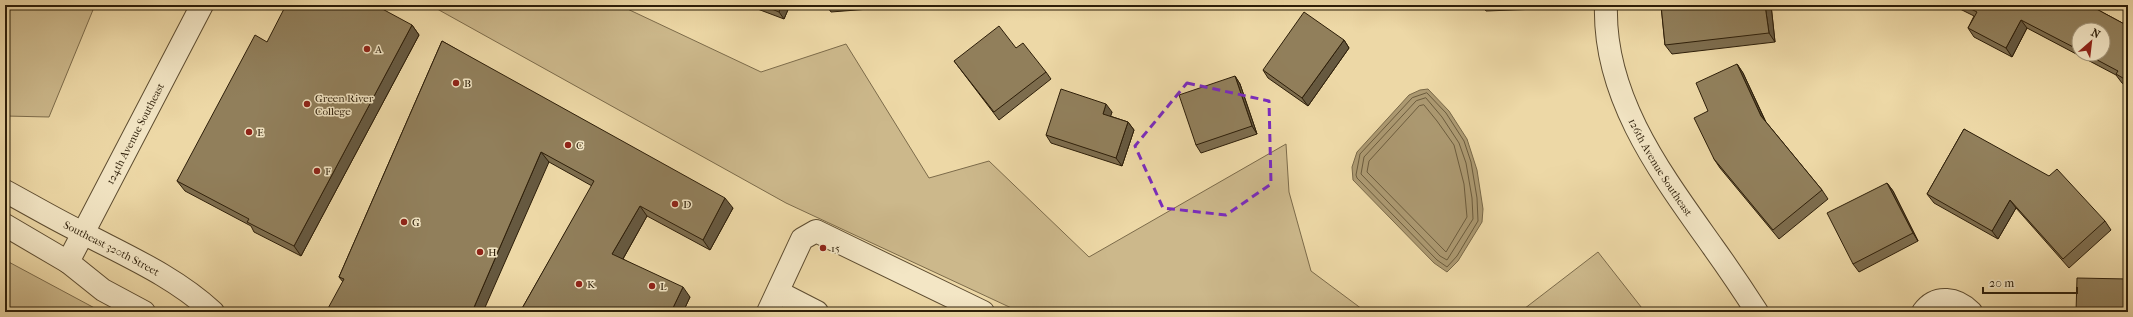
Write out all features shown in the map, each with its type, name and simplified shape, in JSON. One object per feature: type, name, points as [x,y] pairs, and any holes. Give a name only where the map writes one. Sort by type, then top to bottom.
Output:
[{"type":"street","name":"124th Avenue Southeast","points":[[68,262],[84,234],[202,5]]},
{"type":"street","name":"126th Avenue Southeast","points":[[1606,5],[1616,80],[1631,118],[1643,142],[1665,177],[1758,312]]},
{"type":"street","name":"Southeast 320th Street","points":[[5,191],[84,234],[161,273],[196,296],[213,312]]},
{"type":"street","points":[[5,224],[68,262],[103,290],[144,312]]},
{"type":"street","points":[[768,312],[802,239],[816,231],[983,312]]},
{"type":"street","points":[[778,292],[817,312]]},
{"type":"street","points":[[1923,312],[1934,302],[1947,300],[1962,303],[1971,312]]},
{"type":"highlighted area","points":[[1187,83],[1269,101],[1271,184],[1226,215],[1163,208],[1135,146]]},
{"type":"shaded area","points":[[5,5],[95,5],[49,117],[5,116]]},
{"type":"shaded area","points":[[430,5],[619,5],[761,72],[846,44],[929,178],[989,161],[1089,257],[1286,144],[1289,192],[1311,271],[1366,312],[1020,312],[786,203]]},
{"type":"shaded area","points":[[1598,252],[1645,312],[1520,312]]},
{"type":"shaded area","points":[[5,260],[102,312],[5,312]]},
{"type":"water","points":[[1428,89],[1449,111],[1467,139],[1477,170],[1483,209],[1482,222],[1458,261],[1447,272],[1434,263],[1353,180],[1352,167],[1357,152],[1409,95],[1420,90]]},
{"type":"building","points":[[286,5],[375,5],[412,25],[294,246],[247,222],[249,219],[177,181],[255,35],[267,42]]},
{"type":"building","points":[[762,5],[781,5],[779,12]]},
{"type":"building","points":[[1661,5],[1765,5],[1769,33],[1665,45]]},
{"type":"building","points":[[1963,5],[2089,5],[2128,26],[2128,81],[2116,74],[2118,71],[2101,62],[2111,62],[2111,22],[2071,22],[2071,46],[2021,20],[2006,48],[1968,28],[1977,12]]},
{"type":"building","points":[[1304,12],[1344,40],[1302,98],[1263,70]]},
{"type":"building","points":[[999,26],[1016,48],[1023,43],[1046,72],[994,112],[954,61]]},
{"type":"building","points":[[442,41],[725,198],[703,240],[640,206],[612,254],[683,287],[671,312],[520,312],[594,181],[541,152],[472,312],[326,312],[344,279],[339,277]]},
{"type":"building","points":[[1737,64],[1761,116],[1822,190],[1773,230],[1714,159],[1694,118],[1708,111],[1696,83]]},
{"type":"building","points":[[1235,76],[1252,126],[1196,145],[1179,95]]},
{"type":"building","points":[[1061,89],[1106,104],[1103,114],[1128,122],[1116,158],[1046,135]]},
{"type":"building","points":[[1964,129],[2049,176],[2057,169],[2105,221],[2063,259],[2010,200],[1992,231],[1927,194]]},
{"type":"building","points":[[1887,183],[1913,233],[1853,264],[1827,213]]},
{"type":"building","points":[[2077,278],[2128,279],[2128,312],[2076,312]]},
{"type":"place","name":"A","points":[[367,49]]},
{"type":"place","name":"B","points":[[456,83]]},
{"type":"place","name":"Green River College","points":[[307,104]]},
{"type":"place","name":"E","points":[[249,132]]},
{"type":"place","name":"C","points":[[568,145]]},
{"type":"place","name":"F","points":[[317,171]]},
{"type":"place","name":"D","points":[[675,204]]},
{"type":"place","name":"G","points":[[404,222]]},
{"type":"place","name":"15","points":[[823,248]]},
{"type":"place","name":"H","points":[[480,252]]},
{"type":"place","name":"K","points":[[579,284]]},
{"type":"place","name":"L","points":[[652,286]]}]
